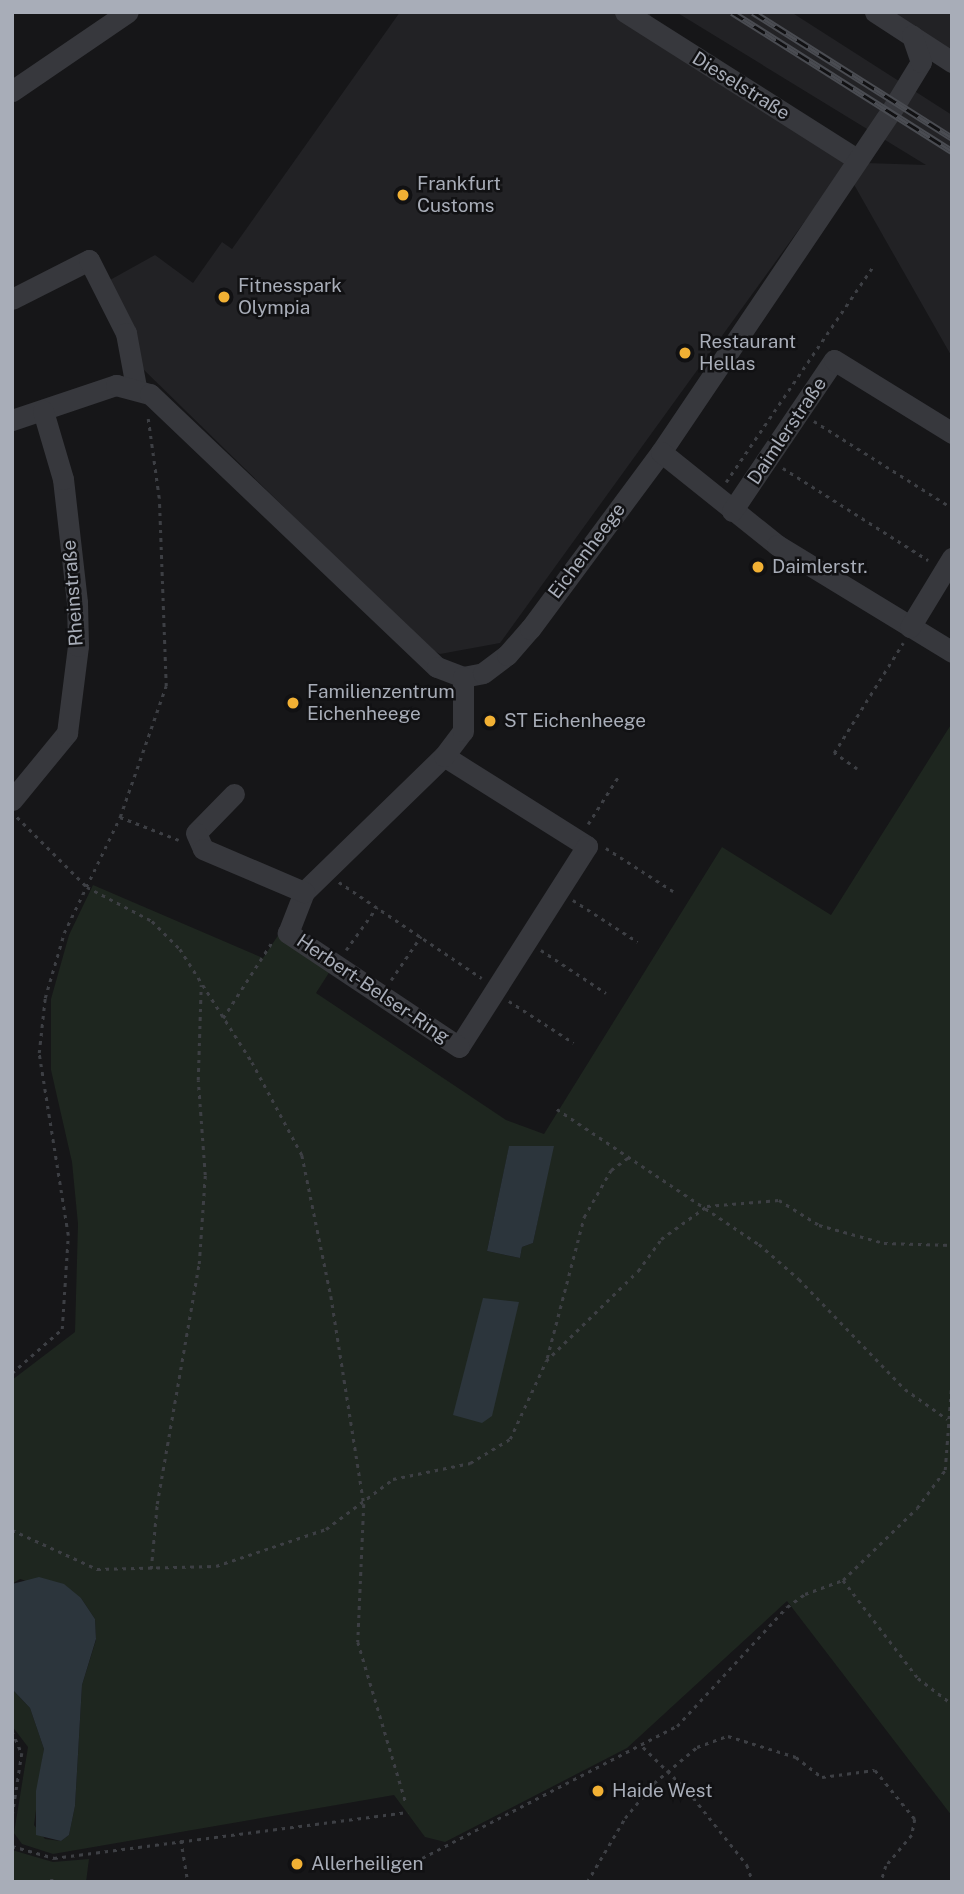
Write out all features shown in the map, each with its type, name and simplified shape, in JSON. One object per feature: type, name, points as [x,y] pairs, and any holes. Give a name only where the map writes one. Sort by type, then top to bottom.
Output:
[{"type":"street","points":[[12,92],[128,12]]},
{"type":"street","name":"Dieselstraße","points":[[625,12],[857,159]]},
{"type":"street","points":[[875,12],[952,62]]},
{"type":"street","name":"Eichenheege","points":[[463,677],[483,673],[507,655],[661,452],[917,72],[921,54],[912,36]]},
{"type":"street","points":[[12,299],[89,260],[126,333],[136,387]]},
{"type":"street","name":"Daimlerstraße","points":[[733,511],[834,360],[952,433]]},
{"type":"street","points":[[12,420],[116,385],[136,387],[164,405],[426,658],[443,671],[463,677]]},
{"type":"street","name":"Rheinstraße","points":[[12,800],[66,733],[78,646],[77,601],[63,479],[43,411]]},
{"type":"street","points":[[661,452],[778,545],[952,652]]},
{"type":"street","points":[[910,627],[948,564]]},
{"type":"street","name":"Herbert-Belser-Ring","points":[[463,677],[466,723],[444,756],[304,892],[288,933],[459,1046],[558,890],[582,844]]},
{"type":"street","points":[[444,756],[582,844]]},
{"type":"street","points":[[234,794],[196,833],[203,849],[304,892]]},
{"type":"path","points":[[716,497],[872,268]]},
{"type":"path","points":[[799,412],[952,508]]},
{"type":"path","points":[[12,1373],[62,1329],[68,1235],[39,1053],[46,998],[64,933],[120,817],[166,686],[159,498],[148,417]]},
{"type":"path","points":[[768,459],[948,564]]},
{"type":"path","points":[[857,769],[834,753],[910,627]]},
{"type":"path","points":[[620,774],[582,844],[601,845],[673,891]]},
{"type":"path","points":[[12,812],[87,887],[152,921],[180,949],[302,1155],[331,1296],[364,1504],[358,1642],[405,1802]]},
{"type":"path","points":[[120,817],[203,849]]},
{"type":"path","points":[[325,872],[574,1043]]},
{"type":"path","points":[[558,890],[638,942]]},
{"type":"path","points":[[336,965],[377,907]]},
{"type":"path","points":[[223,1018],[277,933],[288,933]]},
{"type":"path","points":[[381,994],[421,936]]},
{"type":"path","points":[[526,941],[606,993]]},
{"type":"path","points":[[151,1569],[159,1490],[199,1264],[205,1175],[198,1080],[201,985]]},
{"type":"path","points":[[557,1109],[707,1206],[799,1279],[905,1390],[947,1419]]},
{"type":"path","points":[[12,1530],[97,1569],[216,1566],[326,1529],[364,1504],[393,1479],[470,1463],[510,1439],[546,1361],[584,1217],[611,1170],[630,1156]]},
{"type":"path","points":[[546,1361],[638,1271],[661,1239],[707,1206],[779,1200],[819,1225],[884,1243],[952,1245]]},
{"type":"path","points":[[422,1858],[643,1747],[677,1727],[788,1607],[806,1594],[843,1580],[917,1508],[945,1470],[952,1376]]},
{"type":"path","points":[[843,1580],[918,1678],[952,1704]]},
{"type":"path","points":[[12,1731],[22,1754],[12,1818]]},
{"type":"path","points":[[587,1882],[625,1818],[665,1772],[697,1747],[728,1736],[796,1757],[822,1777],[875,1770],[915,1819],[912,1835],[886,1866],[881,1882]]},
{"type":"path","points":[[643,1747],[665,1772],[688,1791],[747,1865],[753,1882]]},
{"type":"path","points":[[12,1846],[54,1858],[408,1812]]},
{"type":"path","points":[[180,1840],[188,1882]]},
{"type":"shaded area","points":[[400,12],[649,12],[652,19],[866,163],[926,165],[676,12],[791,12],[952,115],[952,357],[844,167],[500,643],[440,654],[428,648],[143,369],[110,280],[155,255],[193,283],[222,242],[232,249]]},
{"type":"shaded area","points":[[885,12],[952,12],[952,57]]},
{"type":"shaded area","points":[[952,723],[952,1816],[787,1601],[627,1748],[445,1842],[425,1837],[394,1795],[53,1854],[22,1844],[14,1833],[28,1747],[12,1726],[12,1689],[30,1708],[44,1749],[34,1825],[45,1839],[61,1841],[69,1835],[75,1806],[82,1685],[96,1640],[95,1619],[81,1598],[20,1579],[12,1584],[12,1380],[75,1332],[78,1224],[72,1162],[51,1070],[51,999],[69,935],[93,885],[263,958],[279,934],[332,968],[316,993],[506,1120],[544,1134],[722,847],[831,915]],"holes":[[[553,1146],[533,1243],[522,1247],[520,1258],[487,1251],[509,1147]]]},
{"type":"shaded area","points":[[509,1146],[554,1146],[533,1243],[522,1247],[520,1258],[487,1251]]},
{"type":"shaded area","points":[[483,1298],[519,1302],[492,1416],[482,1423],[453,1415]]},
{"type":"shaded area","points":[[39,1577],[64,1584],[81,1598],[95,1619],[96,1639],[82,1685],[75,1806],[69,1835],[61,1841],[36,1835],[36,1791],[44,1749],[30,1708],[12,1689],[12,1584]]},
{"type":"shaded area","points":[[12,1850],[53,1862],[89,1859],[86,1882],[12,1882]]},
{"type":"railway","points":[[732,12],[952,151]]},
{"type":"railway","points":[[753,12],[952,138]]},
{"type":"place","name":"Frankfurt Customs","points":[[403,195]]},
{"type":"place","name":"Fitnesspark Olympia","points":[[224,297]]},
{"type":"place","name":"Restaurant Hellas","points":[[685,353]]},
{"type":"place","name":"Daimlerstr.","points":[[758,567]]},
{"type":"place","name":"Familienzentrum Eichenheege","points":[[293,703]]},
{"type":"place","name":"ST Eichenheege","points":[[490,721]]},
{"type":"place","name":"Haide West","points":[[598,1791]]},
{"type":"place","name":"Allerheiligen","points":[[297,1864]]}]
